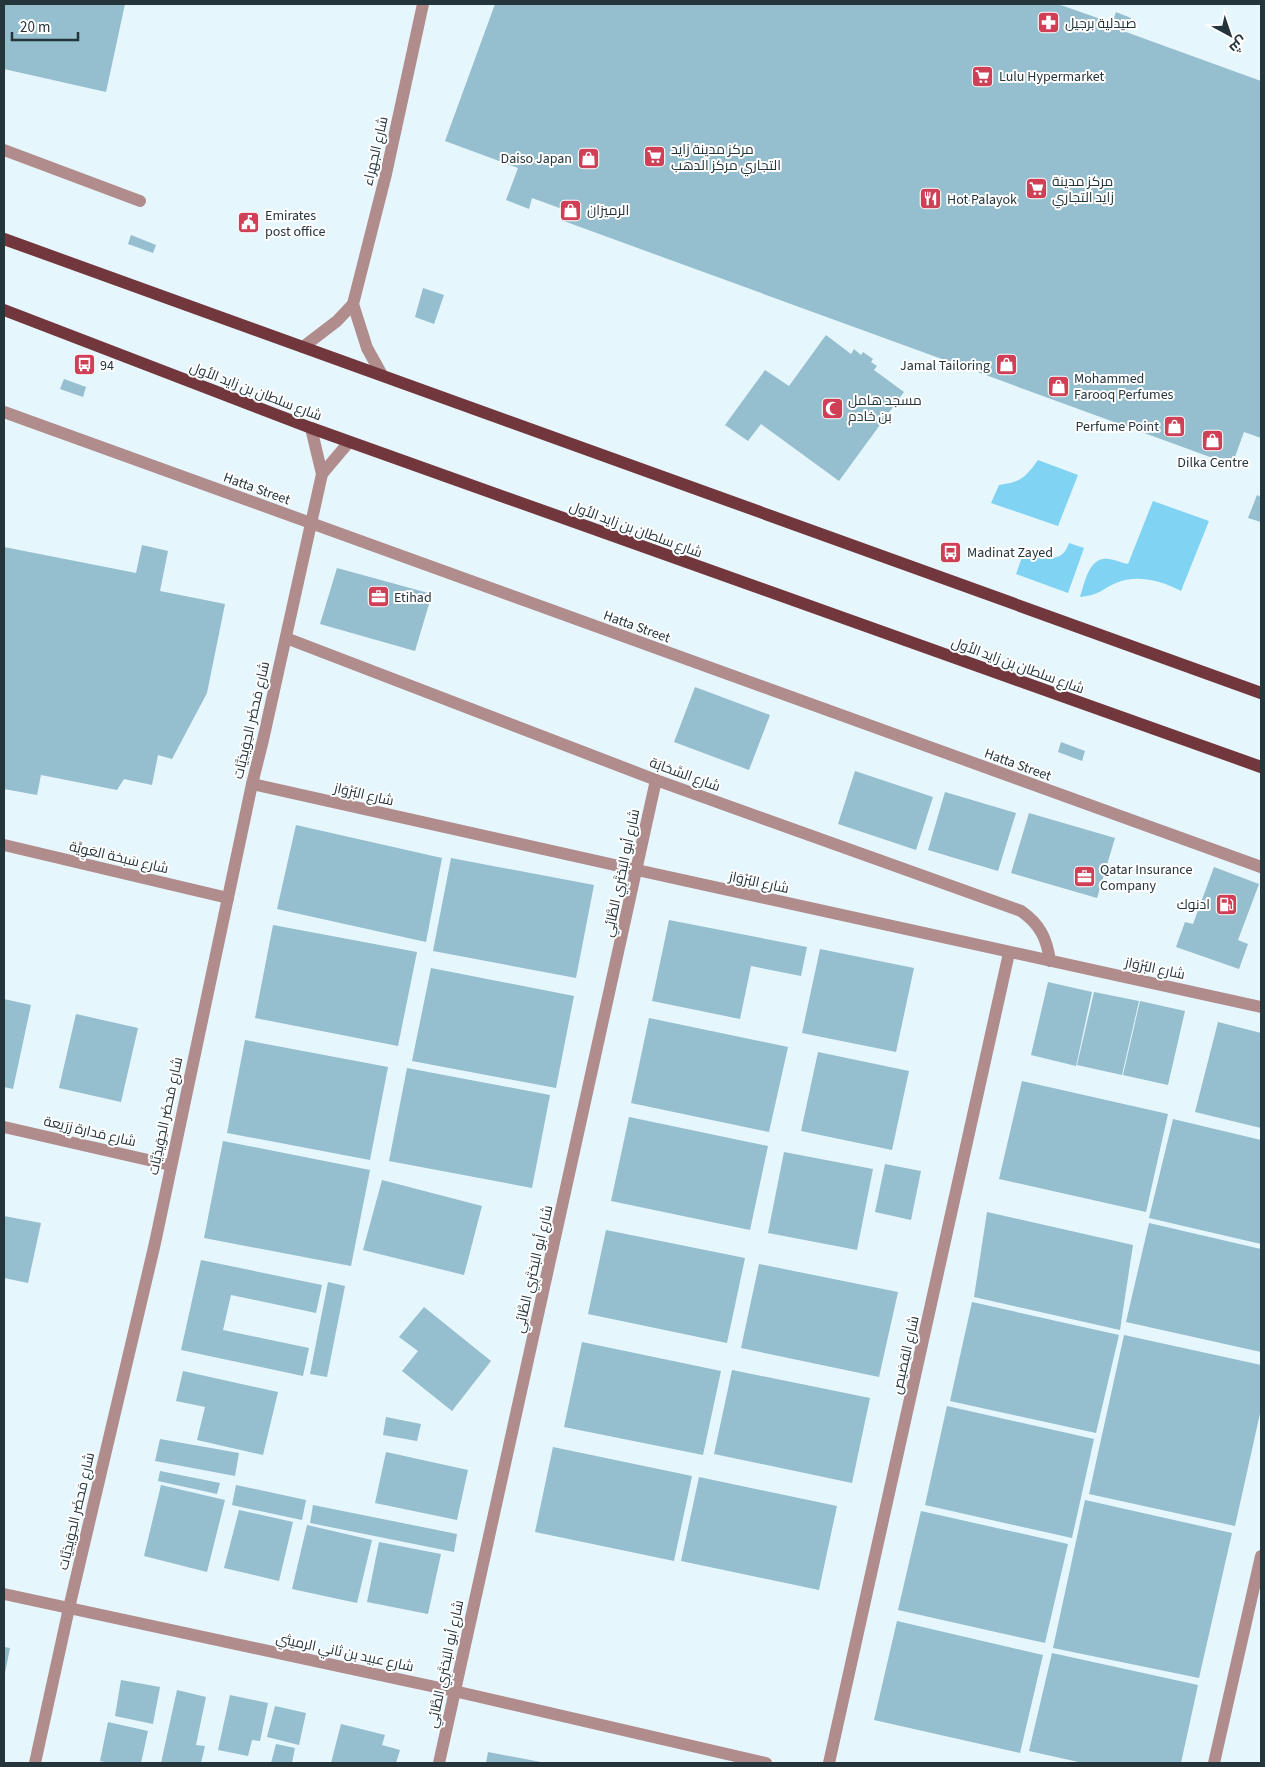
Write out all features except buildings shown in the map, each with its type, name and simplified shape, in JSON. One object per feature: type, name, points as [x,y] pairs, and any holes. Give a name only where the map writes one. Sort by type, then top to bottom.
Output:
[{"type":"main road","points":[[4,239],[1261,693]]},
{"type":"main road","name":"شارع سلطان بن زايد الأول","points":[[4,310],[349,442],[1261,767]]},
{"type":"street","name":"شارع الجهراء","points":[[303,347],[337,321],[353,304],[386,174],[424,4]]},
{"type":"street","points":[[4,150],[140,201]]},
{"type":"street","points":[[353,304],[368,348],[382,375]]},
{"type":"street","name":"Hatta Street","points":[[4,412],[1261,867]]},
{"type":"street","name":"شارع مَحضَر الحِوَيذِيَّات","points":[[35,1763],[69,1608],[155,1242],[252,784],[322,474],[311,428]]},
{"type":"street","name":"شارع مَحضَر الحِوَيذِيَّات","points":[[322,474],[349,442]]},
{"type":"street","name":"شارع السَّحَابَة","points":[[286,638],[656,780],[1021,911],[1032,919],[1040,929],[1046,940],[1050,961]]},
{"type":"street","name":"شارع أبو البَختَرِي الطَّائِي","points":[[438,1763],[656,780]]},
{"type":"street","name":"شارع البُرْوَاز","points":[[252,784],[1261,1007]]},
{"type":"street","name":"شارع سَبخة العَوِيَّة","points":[[4,845],[228,898]]},
{"type":"street","name":"شارع القِصَيص","points":[[829,1763],[1010,953]]},
{"type":"street","name":"شارع مَدارة زِرَيعة","points":[[4,1127],[170,1165]]},
{"type":"street","points":[[1214,1763],[1256,1604],[1261,1556]]},
{"type":"street","name":"شارع عبيد بن ثاني الرميثي","points":[[4,1594],[454,1691],[766,1763]]},
{"type":"shaded area","points":[[1038,460],[1078,475],[1058,526],[991,503],[999,485],[1018,481],[1030,471]]},
{"type":"shaded area","points":[[1153,501],[1209,521],[1181,591],[1158,582],[1132,579],[1116,583],[1096,594],[1080,597],[1089,571],[1097,562],[1102,559],[1109,559],[1128,564]]},
{"type":"shaded area","points":[[1069,543],[1084,548],[1068,593],[1016,574],[1025,549],[1050,558],[1061,555]]},
{"type":"place","name":"صيدلية برجيل","points":[[1049,23]]},
{"type":"place","name":"Lulu Hypermarket","points":[[983,76]]},
{"type":"place","name":"مركز مدينة زايد التجاري مركز الدهب","points":[[655,157]]},
{"type":"place","name":"Daiso Japan","points":[[588,158]]},
{"type":"place","name":"مركز مدينة زايد التجاري","points":[[1036,189]]},
{"type":"place","name":"Hot Palayok","points":[[931,199]]},
{"type":"place","name":"الرميزان","points":[[571,210]]},
{"type":"place","name":"Emirates post office","points":[[249,223]]},
{"type":"place","name":"94","points":[[84,365]]},
{"type":"place","name":"Jamal Tailoring","points":[[1006,365]]},
{"type":"place","name":"Mohammed Farooq Perfumes","points":[[1058,386]]},
{"type":"place","name":"مسجد هامل بن خادم","points":[[832,408]]},
{"type":"place","name":"Perfume Point","points":[[1175,426]]},
{"type":"place","name":"Dilka Centre","points":[[1213,440]]},
{"type":"place","name":"Madinat Zayed","points":[[951,552]]},
{"type":"place","name":"Etihad","points":[[378,597]]},
{"type":"place","name":"Qatar Insurance Company","points":[[1084,877]]},
{"type":"place","name":"ادنوك","points":[[1226,904]]}]
